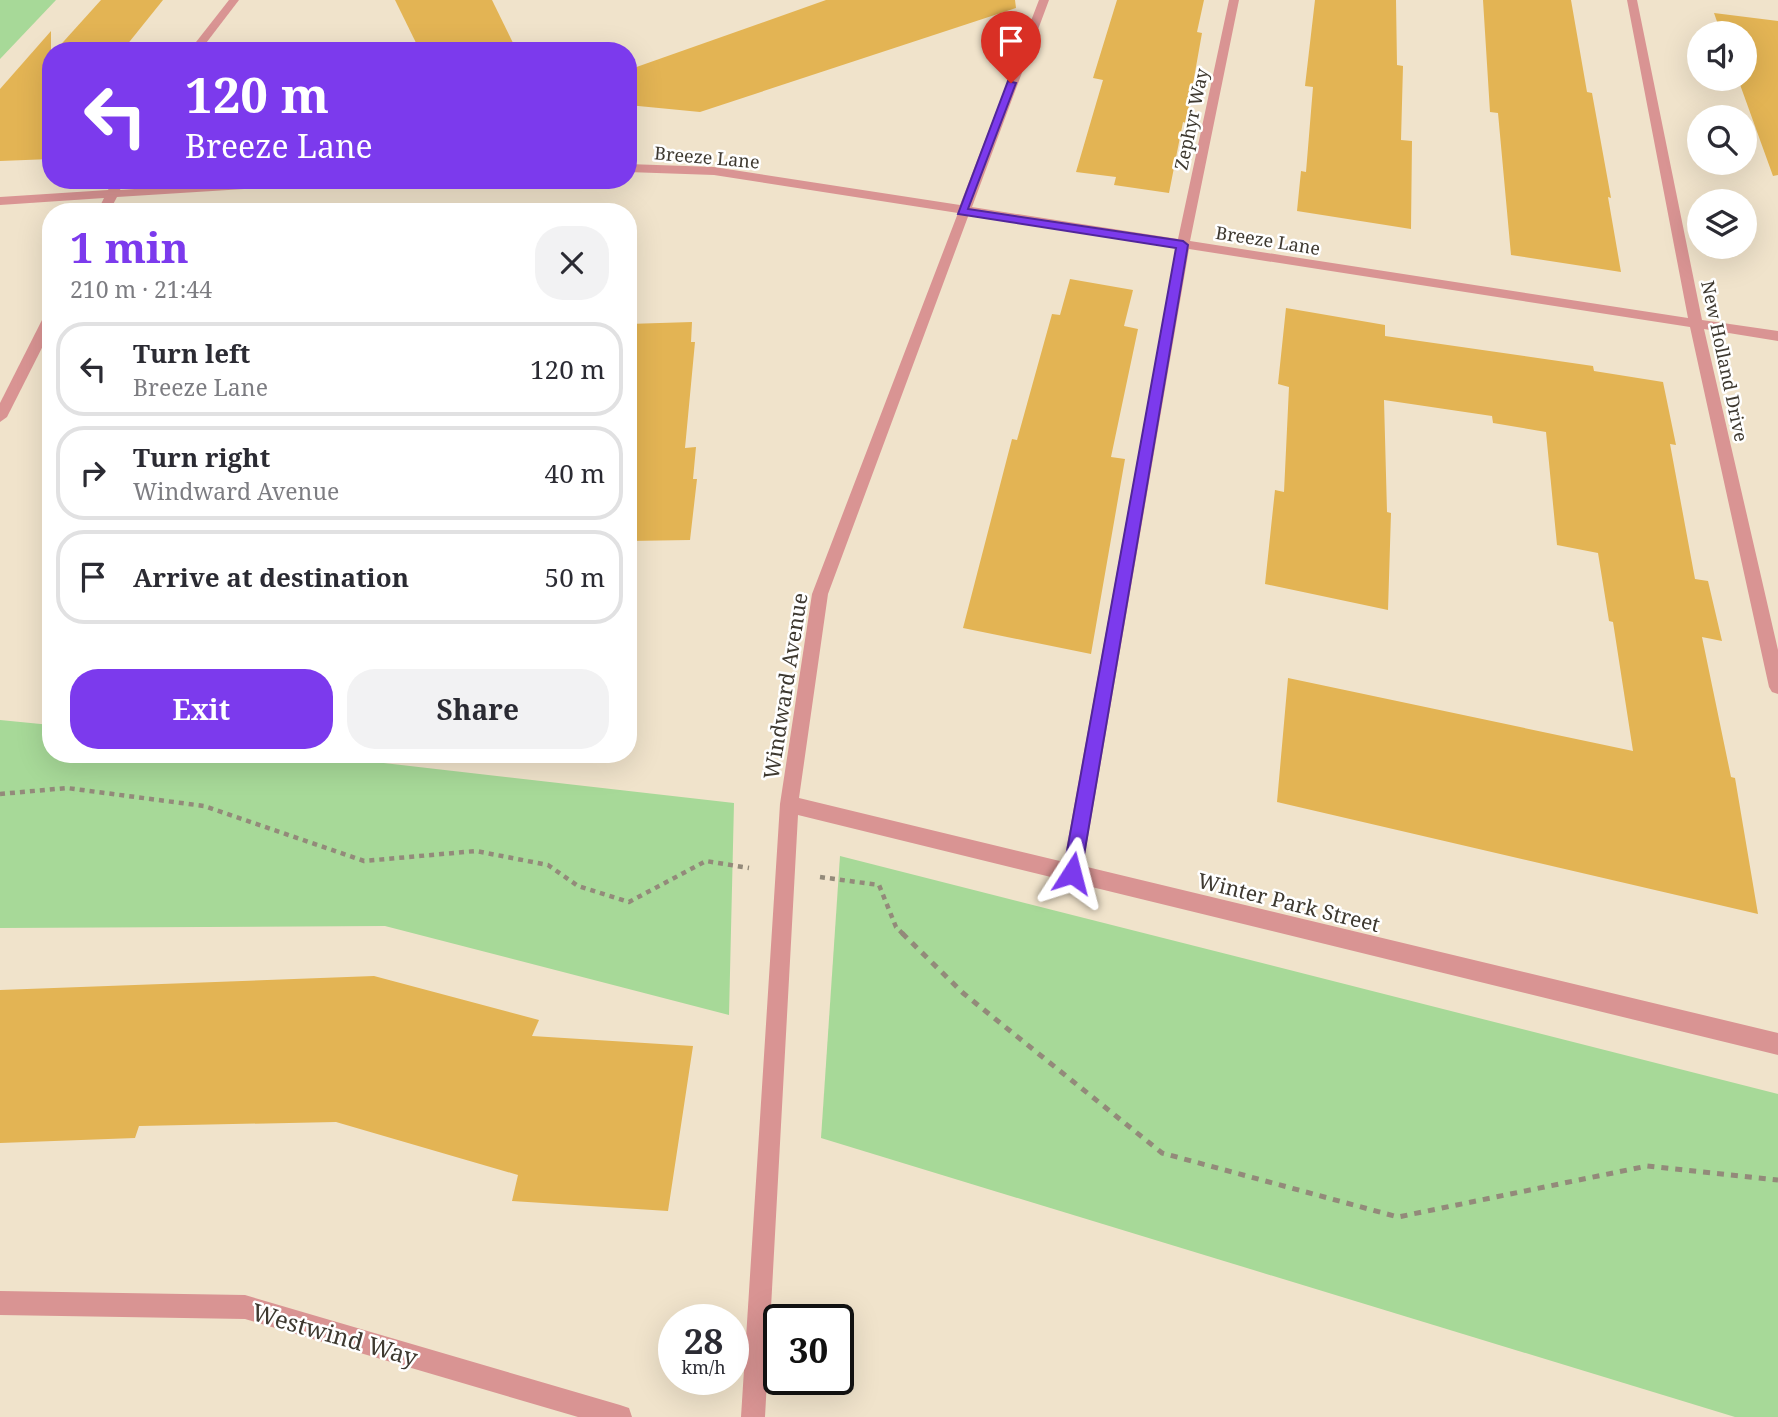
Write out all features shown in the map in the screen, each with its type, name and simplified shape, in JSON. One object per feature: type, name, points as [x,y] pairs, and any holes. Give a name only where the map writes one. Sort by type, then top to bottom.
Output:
[{"type":"street","points":[[201,42],[234,0]]},
{"type":"street","name":"Windward Avenue","points":[[753,1417],[789,804],[820,594],[1044,0]]},
{"type":"street","name":"Zephyr Way","points":[[1072,873],[1183,245],[1234,0]]},
{"type":"street","name":"New Holland Drive","points":[[1632,0],[1696,323],[1778,687]]},
{"type":"street","name":"Breeze Lane","points":[[637,169],[714,171],[962,212],[1778,336]]},
{"type":"street","points":[[107,203],[114,189]]},
{"type":"street","points":[[0,201],[177,189]]},
{"type":"street","points":[[0,417],[42,334]]},
{"type":"street","name":"Winter Park Street","points":[[789,804],[1778,1044]]},
{"type":"street","name":"Westwind Way","points":[[0,1303],[245,1307],[621,1417]]},
{"type":"path","points":[[0,794],[67,788],[204,806],[364,860],[476,851],[548,865],[578,886],[629,902],[706,861],[878,885],[896,927],[963,993],[1162,1153],[1398,1217],[1647,1166],[1778,1180]]},
{"type":"green space","points":[[0,0],[56,0],[0,59]]},
{"type":"green space","points":[[0,720],[42,724],[42,763],[384,763],[734,803],[729,1015],[385,926],[0,928]]},
{"type":"green space","points":[[840,856],[1778,1094],[1778,1417],[1735,1417],[821,1138]]},
{"type":"building","points":[[101,0],[163,0],[129,42],[63,42]]},
{"type":"building","points":[[395,0],[492,0],[513,42],[416,42]]},
{"type":"building","points":[[826,0],[1015,0],[1016,8],[700,112],[637,106],[637,67]]},
{"type":"building","points":[[1117,0],[1204,0],[1197,32],[1202,33],[1186,123],[1183,122],[1169,193],[1114,185],[1116,177],[1076,172],[1103,80],[1093,78]]},
{"type":"building","points":[[1315,0],[1396,0],[1397,65],[1403,66],[1401,140],[1412,141],[1411,229],[1297,211],[1301,171],[1306,172],[1313,87],[1305,86]]},
{"type":"building","points":[[1483,0],[1571,0],[1587,92],[1592,93],[1621,272],[1511,255],[1498,113],[1490,112]]},
{"type":"building","points":[[1714,13],[1778,21],[1778,175],[1773,176],[1757,132],[1757,105],[1747,105],[1742,91],[1757,91],[1757,21],[1717,21]]},
{"type":"building","points":[[51,31],[51,42],[42,42],[42,159],[0,161],[0,89]]},
{"type":"building","points":[[1070,279],[1133,290],[1124,326],[1138,329],[1111,457],[1125,459],[1091,654],[963,628],[1012,439],[1017,440],[1052,314],[1060,315]]},
{"type":"building","points":[[1286,308],[1385,325],[1385,336],[1593,366],[1594,371],[1663,382],[1676,445],[1670,444],[1695,579],[1708,581],[1722,641],[1702,637],[1731,777],[1735,778],[1758,914],[1277,802],[1288,678],[1633,751],[1613,622],[1609,621],[1598,553],[1557,545],[1546,432],[1493,423],[1492,416],[1384,400],[1387,512],[1391,513],[1388,610],[1265,584],[1275,490],[1284,492],[1289,387],[1278,384]]},
{"type":"building","points":[[692,322],[691,342],[695,342],[685,448],[696,447],[693,479],[697,479],[690,540],[637,541],[637,324]]},
{"type":"building","points":[[374,976],[539,1020],[532,1036],[693,1046],[668,1211],[512,1201],[518,1175],[336,1122],[139,1126],[135,1138],[0,1143],[0,990]]},
{"type":"route","points":[[1011,83],[962,212],[1183,245],[1072,873]]}]
